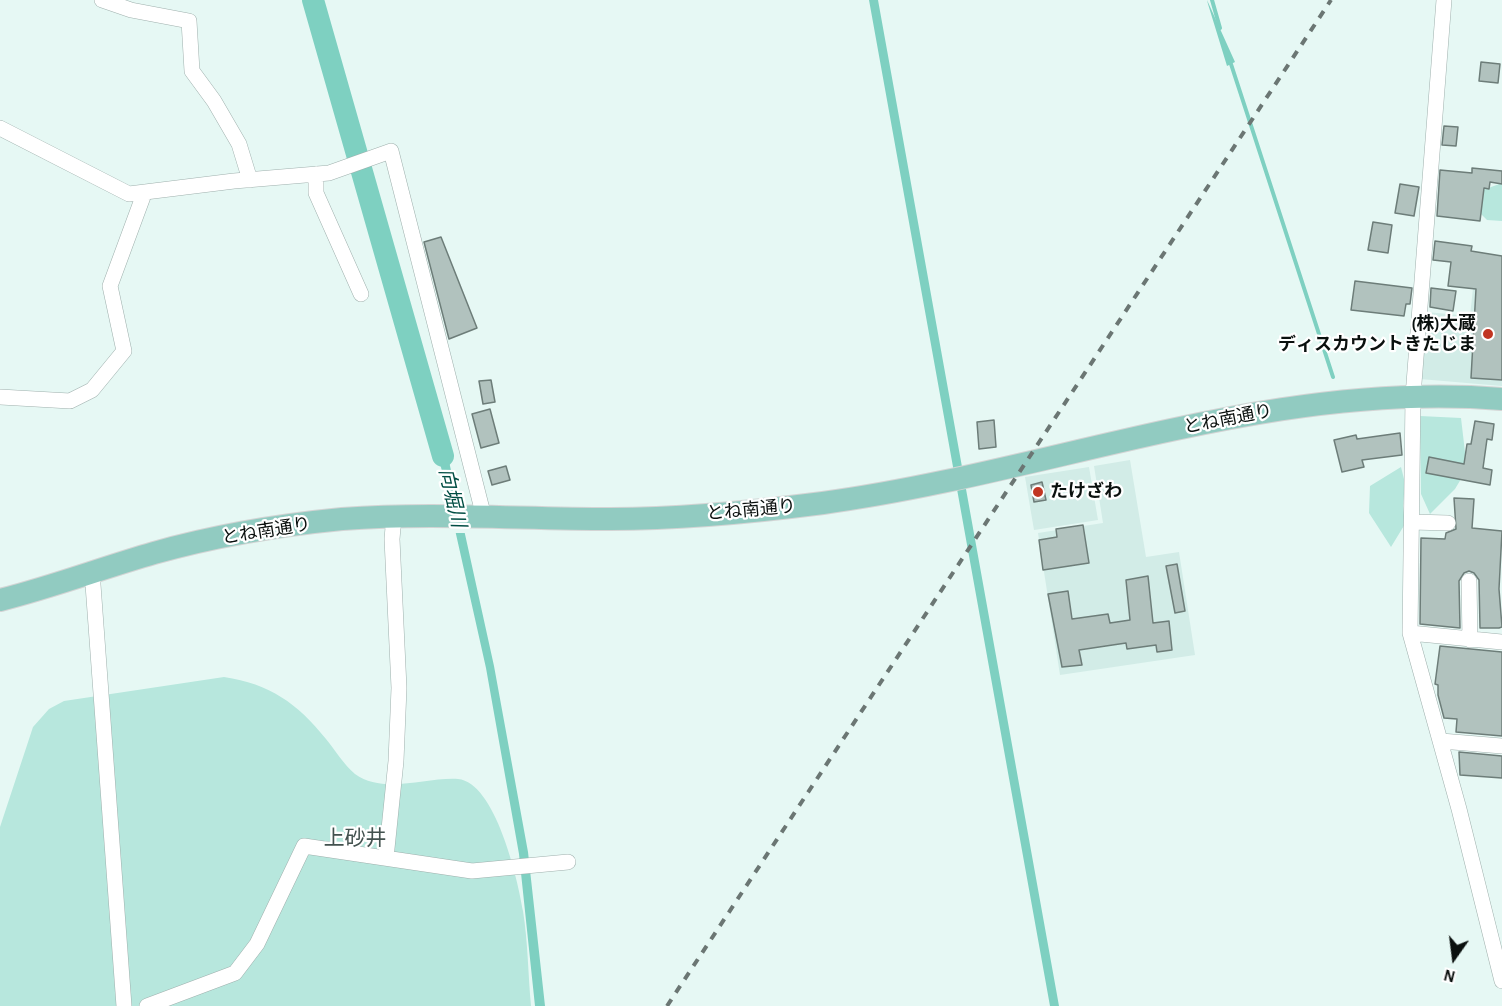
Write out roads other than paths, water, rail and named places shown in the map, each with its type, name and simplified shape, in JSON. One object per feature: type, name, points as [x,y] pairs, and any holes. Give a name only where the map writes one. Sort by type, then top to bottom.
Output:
[{"type":"main road","name":"とね南通り","points":[[0,600],[159,551],[245,533],[338,520],[394,516],[669,517],[828,502],[948,480],[1271,410],[1334,400],[1413,396],[1502,399]]},
{"type":"street","points":[[102,0],[131,10],[189,21],[192,71],[214,100],[239,144],[250,180]]},
{"type":"street","points":[[1444,0],[1423,238],[1413,396],[1410,633],[1441,741],[1502,981]]},
{"type":"street","points":[[0,128],[129,194],[323,174],[392,152],[482,517]]},
{"type":"street","points":[[323,174],[316,193],[361,294]]},
{"type":"street","points":[[0,397],[70,401],[92,390],[124,351],[110,286],[144,194]]},
{"type":"street","points":[[386,858],[396,761],[399,688],[392,539],[394,516]]},
{"type":"street","points":[[1412,522],[1448,523]]},
{"type":"street","points":[[92,571],[124,1006]]},
{"type":"street","points":[[1469,581],[1470,640]]},
{"type":"street","points":[[1410,633],[1502,642]]},
{"type":"street","points":[[1441,741],[1502,746]]},
{"type":"street","points":[[147,1006],[235,973],[257,944],[304,846],[423,866],[472,871],[568,862]]},
{"type":"water","points":[[869,0],[878,0],[1059,1006],[1050,1006]]},
{"type":"water","points":[[1207,0],[1235,62],[1227,66],[1208,4]]},
{"type":"water","points":[[441,425],[494,666],[528,852],[545,1006],[535,1006],[519,854],[486,668],[432,427]]},
{"type":"waterway","name":"向堀川","points":[[313,0],[443,456]]},
{"type":"waterway","points":[[1212,0],[1220,28]]},
{"type":"waterway","points":[[1230,61],[1333,377]]},
{"type":"railway","points":[[667,1006],[1331,0]]},
{"type":"place","name":"(株)大蔵 ディスカウントきたじま","points":[[1488,334]]},
{"type":"place","name":"たけざわ","points":[[1038,492]]},
{"type":"district","name":"上砂井","points":[[355,839]]}]
